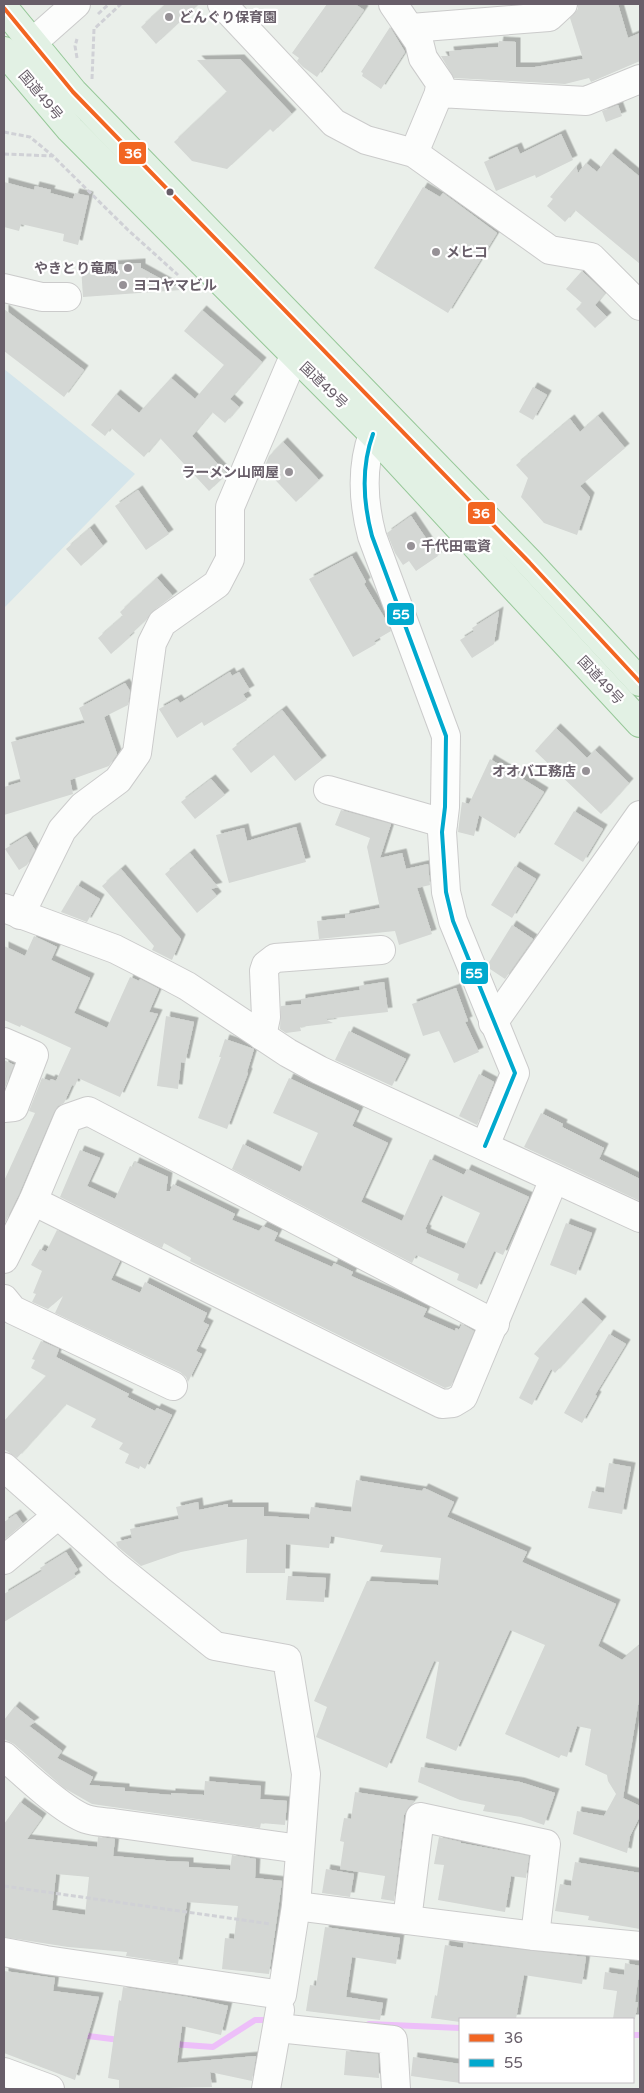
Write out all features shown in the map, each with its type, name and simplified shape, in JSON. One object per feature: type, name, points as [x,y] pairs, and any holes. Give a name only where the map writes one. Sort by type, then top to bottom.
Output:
[{"type":"highway","name":"国道49号","points":[[7,9],[73,92],[529,562],[640,682]]},
{"type":"highway","name":"国道49号","points":[[7,60],[70,129],[373,434],[640,723]]},
{"type":"street","points":[[7,60],[34,42],[76,4]]},
{"type":"street","points":[[222,4],[334,123],[366,140],[414,153],[550,250],[591,257],[640,306]]},
{"type":"street","points":[[393,4],[412,28],[419,42],[423,58],[440,83],[439,94],[414,153]]},
{"type":"street","points":[[412,28],[462,14],[549,17],[563,4]]},
{"type":"street","points":[[439,94],[586,101],[640,79]]},
{"type":"street","points":[[4,288],[42,296],[67,297]]},
{"type":"street","points":[[294,356],[230,507],[230,560],[217,584],[162,623],[152,643],[137,753],[118,780],[83,806],[62,830],[12,912],[115,949],[187,986],[262,1036],[319,1070],[640,1218]]},
{"type":"street","points":[[373,434],[367,452],[364,476],[368,519],[372,536],[446,736],[444,822],[446,892],[453,921],[477,978],[493,1023],[516,1073],[485,1146]]},
{"type":"street","points":[[328,790],[444,822]]},
{"type":"street","points":[[493,1023],[640,815]]},
{"type":"street","points":[[262,1036],[266,1017],[264,970],[266,965],[275,958],[381,950]]},
{"type":"street","points":[[4,1042],[34,1055],[14,1107],[4,1108]]},
{"type":"street","points":[[4,1259],[33,1201],[68,1118],[74,1114],[88,1111],[495,1324]]},
{"type":"street","points":[[33,1201],[442,1404],[453,1403],[463,1397],[554,1179]]},
{"type":"street","points":[[4,1299],[12,1310],[173,1386]]},
{"type":"street","points":[[4,1467],[117,1567],[215,1646],[287,1659],[306,1774],[294,1916],[278,2028],[266,2089]]},
{"type":"street","points":[[4,1560],[58,1515]]},
{"type":"street","points":[[8,1769],[74,1814],[86,1819],[300,1849]]},
{"type":"street","points":[[407,1920],[420,1817],[546,1844],[535,1936]]},
{"type":"street","points":[[294,1916],[407,1920],[535,1936],[640,1946]]},
{"type":"street","points":[[4,1952],[282,1995]]},
{"type":"street","points":[[278,2028],[393,2040],[396,2089]]},
{"type":"street","points":[[4,2072],[50,2089]]},
{"type":"path","points":[[78,39],[75,46],[78,62]]},
{"type":"path","points":[[4,132],[30,137],[53,156]]},
{"type":"path","points":[[4,1886],[294,1916]]},
{"type":"shaded area","points":[[4,369],[135,474],[4,608]]},
{"type":"building","points":[[166,4],[199,4],[156,44],[141,27]]},
{"type":"building","points":[[327,4],[355,4],[364,10],[317,77],[303,67],[297,61],[299,58],[292,53]]},
{"type":"building","points":[[578,4],[618,4],[628,38],[640,33],[640,61],[591,82],[589,78],[565,84],[454,78],[441,56],[450,56],[449,51],[498,47],[499,41],[516,42],[516,67],[535,67],[583,59],[570,18],[578,9]]},
{"type":"building","points":[[390,27],[405,52],[381,89],[362,76],[363,73],[361,72]]},
{"type":"building","points":[[240,59],[292,114],[273,132],[270,129],[227,169],[192,161],[174,142],[227,92],[197,60]]},
{"type":"building","points":[[618,105],[622,116],[606,122],[602,111]]},
{"type":"building","points":[[561,134],[573,160],[536,178],[535,175],[496,191],[484,162],[517,147],[520,154]]},
{"type":"building","points":[[611,153],[640,177],[640,264],[575,210],[565,222],[547,206],[553,199],[550,197],[576,166],[578,173],[586,163],[597,172]]},
{"type":"building","points":[[4,182],[34,190],[35,186],[51,190],[50,193],[73,199],[75,193],[89,196],[78,245],[63,241],[64,234],[21,224],[19,231],[4,227]]},
{"type":"building","points":[[423,187],[440,197],[443,193],[497,233],[448,313],[374,268]]},
{"type":"building","name":"ヨコヤマビル","points":[[141,263],[141,268],[181,290],[83,297],[81,267]]},
{"type":"building","points":[[582,271],[605,293],[595,305],[607,317],[595,328],[576,309],[582,303],[566,289]]},
{"type":"building","points":[[4,309],[84,370],[64,397],[4,351]]},
{"type":"building","points":[[202,310],[262,362],[230,399],[239,407],[225,423],[212,412],[192,436],[227,474],[209,491],[160,438],[144,457],[111,428],[105,436],[91,425],[116,394],[139,413],[171,378],[195,399],[224,365],[184,331]]},
{"type":"building","points":[[533,387],[547,395],[533,420],[519,412]]},
{"type":"building","points":[[598,416],[625,448],[580,486],[590,497],[577,535],[544,523],[521,497],[528,478],[516,465],[570,419],[580,432]]},
{"type":"building","points":[[283,442],[319,480],[296,502],[264,468],[269,456]]},
{"type":"building","points":[[138,490],[169,534],[146,550],[115,506]]},
{"type":"building","name":"千代田電資","points":[[411,516],[438,556],[416,571],[409,561],[403,565],[395,553],[387,533]]},
{"type":"building","points":[[90,528],[103,546],[81,566],[66,549]]},
{"type":"building","points":[[352,556],[366,582],[364,584],[391,631],[374,641],[376,644],[353,657],[309,579]]},
{"type":"building","points":[[157,578],[173,596],[153,611],[130,637],[111,654],[98,638],[123,616],[120,612]]},
{"type":"building","points":[[499,611],[494,644],[472,658],[460,640],[474,631],[472,628]]},
{"type":"building","points":[[230,672],[232,676],[239,672],[250,690],[243,694],[247,700],[204,726],[202,722],[177,738],[159,709],[177,699],[180,703]]},
{"type":"building","points":[[125,683],[130,691],[128,705],[104,717],[117,754],[109,766],[70,780],[73,794],[4,815],[4,787],[21,782],[11,742],[85,723],[79,708]]},
{"type":"building","points":[[282,710],[322,760],[295,781],[274,755],[251,773],[232,749]]},
{"type":"building","name":"オオバ工務店","points":[[556,728],[587,758],[595,750],[629,783],[601,814],[535,751]]},
{"type":"building","points":[[490,759],[544,792],[515,838],[479,815],[474,836],[458,832],[462,802],[469,804]]},
{"type":"building","points":[[211,779],[225,795],[195,819],[181,802]]},
{"type":"building","points":[[341,810],[391,824],[380,858],[402,853],[406,869],[428,864],[430,885],[417,888],[432,934],[399,945],[395,931],[319,939],[317,921],[345,918],[345,915],[380,908],[367,847],[370,838],[335,825]]},
{"type":"building","points":[[574,811],[603,829],[583,862],[554,844]]},
{"type":"building","points":[[296,827],[306,862],[229,883],[216,835],[244,828],[247,841]]},
{"type":"building","points":[[26,836],[35,850],[27,865],[19,870],[5,849]]},
{"type":"building","points":[[190,853],[218,887],[211,889],[217,896],[197,913],[165,874]]},
{"type":"building","points":[[515,866],[536,879],[512,918],[491,905]]},
{"type":"building","points":[[121,869],[181,939],[172,960],[152,950],[154,946],[102,886]]},
{"type":"building","points":[[77,885],[100,899],[87,922],[61,912]]},
{"type":"building","points":[[512,925],[533,939],[505,979],[490,969],[488,964]]},
{"type":"building","points":[[34,936],[57,947],[51,960],[90,978],[74,1013],[107,1028],[130,977],[139,981],[140,979],[159,989],[149,1012],[158,1014],[120,1097],[78,1078],[75,1086],[72,1085],[64,1103],[58,1106],[54,1112],[4,1225],[4,1181],[35,1113],[29,1111],[42,1078],[56,1081],[71,1048],[21,1025],[20,1027],[4,1020],[4,946],[25,956]]},
{"type":"building","points":[[384,982],[388,1012],[325,1019],[333,1023],[300,1027],[301,1031],[286,1033],[280,1029],[281,1006],[301,1004],[301,999],[360,990],[359,986]]},
{"type":"building","points":[[456,988],[468,1021],[465,1022],[479,1052],[454,1063],[439,1031],[423,1036],[412,1004]]},
{"type":"building","points":[[166,1016],[194,1022],[185,1063],[181,1062],[178,1089],[157,1086]]},
{"type":"building","points":[[349,1031],[406,1059],[392,1086],[335,1060]]},
{"type":"building","points":[[225,1039],[254,1049],[248,1073],[227,1129],[198,1118],[221,1057],[219,1057]]},
{"type":"building","points":[[4,1060],[14,1065],[4,1090]]},
{"type":"building","points":[[479,1074],[494,1082],[477,1125],[459,1116]]},
{"type":"building","points":[[289,1078],[359,1111],[352,1126],[388,1143],[361,1202],[402,1221],[430,1159],[464,1175],[467,1169],[529,1197],[503,1255],[494,1251],[477,1289],[457,1280],[459,1274],[416,1255],[412,1263],[232,1169],[243,1144],[300,1172],[318,1133],[273,1113]],"holes":[[[441,1195],[480,1213],[464,1249],[426,1233],[427,1230],[425,1229]]]},
{"type":"building","points":[[541,1113],[563,1124],[562,1127],[604,1148],[599,1159],[640,1179],[640,1201],[524,1147]]},
{"type":"building","points":[[80,1150],[100,1158],[87,1186],[115,1199],[130,1166],[133,1167],[135,1162],[168,1177],[166,1191],[170,1191],[173,1184],[235,1214],[232,1220],[259,1231],[263,1226],[278,1233],[274,1241],[332,1267],[334,1263],[353,1272],[351,1276],[427,1309],[423,1317],[455,1331],[456,1328],[459,1330],[462,1324],[474,1331],[451,1386],[445,1388],[190,1261],[191,1258],[164,1243],[162,1248],[60,1197]]},
{"type":"building","points":[[566,1223],[592,1233],[576,1275],[550,1265]]},
{"type":"building","points":[[57,1230],[120,1261],[111,1280],[140,1293],[145,1282],[207,1313],[203,1322],[209,1325],[196,1351],[202,1354],[188,1382],[186,1377],[180,1372],[55,1313],[63,1296],[48,1309],[32,1302],[36,1294],[33,1293],[42,1271],[31,1265],[40,1249],[46,1252]]},
{"type":"building","points":[[581,1302],[602,1321],[555,1373],[551,1369],[532,1405],[519,1398],[539,1358],[534,1354]]},
{"type":"building","points":[[609,1334],[626,1344],[595,1395],[597,1396],[582,1423],[564,1413]]},
{"type":"building","points":[[41,1341],[59,1349],[56,1357],[129,1394],[127,1397],[155,1411],[157,1408],[172,1415],[145,1469],[140,1466],[139,1469],[125,1463],[129,1454],[119,1449],[123,1443],[91,1427],[96,1419],[66,1404],[17,1458],[4,1449],[4,1421],[46,1376],[31,1368],[35,1360],[32,1359]]},
{"type":"building","points":[[609,1463],[631,1467],[622,1514],[588,1508],[592,1491],[604,1493]]},
{"type":"building","points":[[356,1480],[422,1491],[424,1488],[454,1502],[447,1517],[527,1552],[522,1562],[616,1604],[598,1646],[622,1660],[640,1645],[640,1693],[623,1798],[640,1806],[640,1816],[630,1836],[627,1853],[573,1834],[577,1811],[604,1816],[616,1794],[608,1781],[607,1775],[585,1765],[591,1729],[577,1726],[567,1757],[561,1755],[559,1758],[505,1734],[545,1645],[510,1630],[456,1751],[426,1738],[439,1662],[434,1661],[387,1768],[316,1737],[327,1707],[314,1701],[367,1581],[438,1585],[441,1558],[380,1552],[383,1545],[331,1536],[329,1548],[286,1544],[285,1573],[246,1573],[247,1539],[181,1552],[141,1566],[118,1547],[116,1542],[132,1538],[130,1529],[179,1519],[176,1507],[198,1502],[199,1510],[228,1504],[228,1507],[264,1507],[264,1516],[309,1519],[311,1507],[351,1512]]},
{"type":"building","points":[[16,1514],[23,1524],[4,1540],[4,1522]]},
{"type":"building","points":[[66,1552],[78,1570],[74,1573],[76,1577],[4,1622],[4,1594],[42,1571],[40,1568]]},
{"type":"building","points":[[288,1576],[326,1578],[324,1602],[286,1600]]},
{"type":"building","points":[[15,1706],[35,1722],[29,1726],[62,1751],[57,1758],[93,1777],[89,1785],[125,1788],[125,1791],[171,1795],[171,1793],[204,1795],[205,1781],[261,1786],[260,1799],[287,1801],[285,1825],[261,1823],[260,1828],[92,1804],[64,1788],[14,1744],[4,1739],[4,1720]]},
{"type":"building","points":[[421,1767],[520,1782],[555,1793],[544,1825],[521,1817],[483,1811],[485,1805],[460,1800],[418,1782]]},
{"type":"building","points":[[355,1792],[414,1801],[404,1815],[394,1901],[381,1899],[385,1876],[340,1869],[344,1842],[340,1841],[344,1818],[351,1819]]},
{"type":"building","points":[[20,1802],[42,1818],[27,1839],[97,1847],[98,1837],[115,1839],[113,1856],[189,1862],[189,1867],[230,1870],[232,1855],[256,1859],[255,1878],[282,1881],[269,1974],[222,1969],[225,1938],[234,1939],[238,1906],[187,1902],[178,1964],[126,1956],[127,1952],[68,1947],[4,1937],[4,1824]],"holes":[[[56,1874],[89,1877],[85,1915],[52,1910]]]},
{"type":"building","points":[[439,1837],[529,1856],[526,1878],[511,1876],[505,1912],[438,1900],[444,1865],[434,1864]]},
{"type":"building","points":[[575,1862],[640,1873],[640,1929],[588,1920],[589,1916],[555,1911],[560,1884],[571,1886]]},
{"type":"building","points":[[326,1869],[354,1874],[350,1897],[322,1893]]},
{"type":"building","points":[[325,1927],[400,1938],[396,1964],[352,1957],[346,1997],[383,2003],[380,2020],[306,2011],[310,1985],[316,1986]]},
{"type":"building","points":[[464,1943],[586,1957],[582,1984],[524,1975],[516,2018],[459,2018],[459,2022],[431,2018],[435,1995],[437,1996],[445,1945],[463,1948]]},
{"type":"building","points":[[625,1963],[640,1966],[635,2002],[638,2002],[635,2019],[613,2018],[617,1991],[603,1989],[605,1972],[624,1975]]},
{"type":"building","points":[[4,1971],[55,1978],[53,1991],[99,1997],[75,2080],[4,2053]]},
{"type":"building","points":[[123,1987],[188,1997],[228,2006],[221,2035],[182,2026],[177,2063],[256,2056],[252,2081],[210,2072],[212,2087],[119,2089],[119,2080],[108,2078],[119,2000],[121,2001]]},
{"type":"building","points":[[346,2051],[378,2054],[379,2078],[344,2075]]},
{"type":"building","points":[[413,2057],[459,2064],[459,2083],[411,2076]]},
{"type":"waterway","points":[[172,2044],[213,2047],[255,2020],[272,2020]]},
{"type":"waterway","points":[[369,2024],[459,2028]]},
{"type":"waterway","points":[[80,2035],[120,2040]]},
{"type":"waterway","points":[[634,2035],[640,2035]]},
{"type":"transit line","name":"36","points":[[4,8],[73,92],[529,562],[640,682]]},
{"type":"transit line","name":"55","points":[[373,434],[365,472],[365,497],[372,536],[446,736],[445,807],[442,832],[446,892],[453,921],[515,1073],[485,1146]]},
{"type":"place","name":"どんぐり保育園","points":[[169,17]]},
{"type":"place","name":"メヒコ","points":[[436,252]]},
{"type":"place","name":"やきとり竜鳳","points":[[128,268]]},
{"type":"place","name":"ヨコヤマビル","points":[[123,285]]},
{"type":"place","name":"ラーメン山岡屋","points":[[289,472]]},
{"type":"place","name":"千代田電資","points":[[411,546]]},
{"type":"place","name":"オオバ工務店","points":[[586,771]]}]
